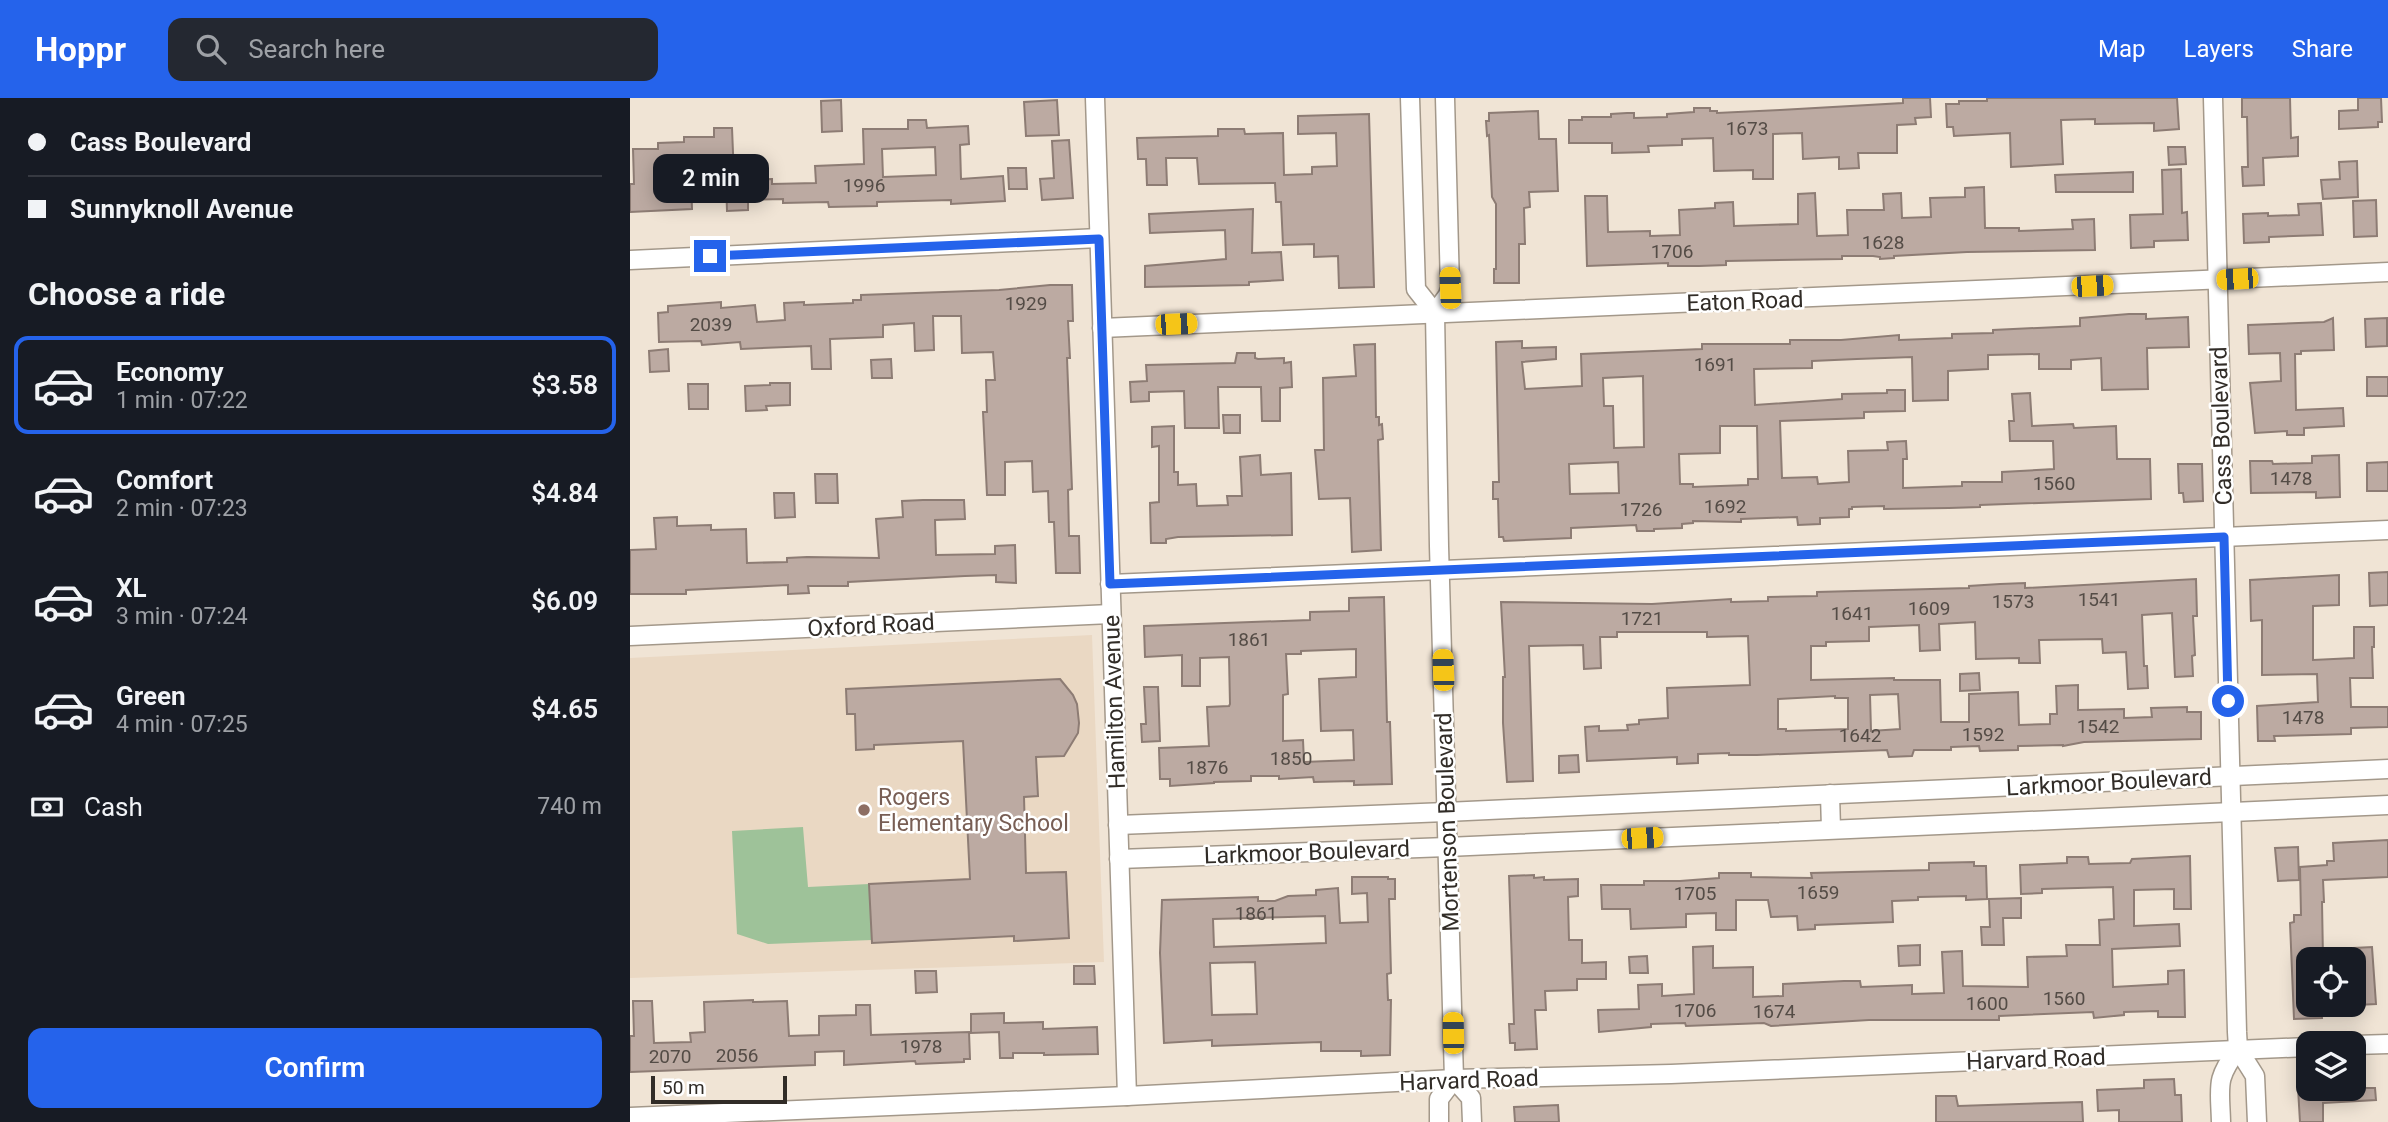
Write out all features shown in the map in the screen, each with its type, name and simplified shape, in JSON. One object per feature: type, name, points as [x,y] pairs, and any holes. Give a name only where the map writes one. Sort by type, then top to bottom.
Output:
[{"type":"street","name":"Hamilton Avenue","points":[[1095,98],[1127,1096]]},
{"type":"street","points":[[1410,98],[1416,289],[1435,313]]},
{"type":"street","name":"Mortenson Boulevard","points":[[1439,1122],[1439,1099],[1454,1079],[1435,313],[1450,288],[1445,98]]},
{"type":"street","name":"Cass Boulevard","points":[[2213,98],[2238,1049],[2255,1076],[2257,1122]]},
{"type":"street","points":[[630,260],[1099,239]]},
{"type":"street","name":"Eaton Road","points":[[1102,328],[2388,272]]},
{"type":"street","points":[[1110,584],[2388,530]]},
{"type":"street","name":"Oxford Road","points":[[630,636],[1111,614]]},
{"type":"street","name":"Larkmoor Boulevard","points":[[1118,824],[1446,812],[2388,769]]},
{"type":"street","points":[[1830,794],[1831,829]]},
{"type":"street","name":"Larkmoor Boulevard","points":[[1119,859],[2388,805]]},
{"type":"street","points":[[2366,1045],[2388,1044]]},
{"type":"street","name":"Harvard Road","points":[[630,1117],[1454,1079],[1671,1074],[2296,1047]]},
{"type":"street","points":[[2221,1122],[2220,1079],[2224,1068],[2238,1049]]},
{"type":"street","name":"Mortenson Boulevard","points":[[1454,1079],[1471,1098],[1472,1122]]},
{"type":"shaded area","name":"Rogers Elementary School","points":[[1092,635],[1104,962],[630,978],[630,658]]},
{"type":"green space","points":[[803,827],[808,887],[869,884],[872,940],[768,944],[737,934],[732,831]]},
{"type":"building","points":[[1903,98],[1930,98],[1931,117],[1915,118],[1916,124],[1897,125],[1897,153],[1858,153],[1859,168],[1839,169],[1839,157],[1803,159],[1802,133],[1773,134],[1773,179],[1753,179],[1753,170],[1714,171],[1713,138],[1682,139],[1682,145],[1648,146],[1649,152],[1612,153],[1612,143],[1569,143],[1569,120],[1582,120],[1582,117],[1611,117],[1611,114],[1634,113],[1634,118],[1667,117],[1667,114],[1694,112],[1694,108],[1710,108],[1710,111],[1717,113],[1780,110],[1903,103]]},
{"type":"building","points":[[1987,98],[2177,98],[2179,129],[2154,131],[2154,123],[2095,124],[2095,119],[2061,120],[2063,164],[2011,167],[2010,133],[1954,136],[1953,127],[1947,127],[1946,104],[1987,101]]},
{"type":"building","points":[[2242,98],[2290,98],[2291,138],[2298,137],[2298,156],[2263,158],[2264,185],[2243,186],[2242,167],[2248,167],[2247,117],[2242,117]]},
{"type":"building","points":[[2358,98],[2381,98],[2382,122],[2378,122],[2378,127],[2339,129],[2339,111],[2358,110]]},
{"type":"building","points":[[841,100],[842,131],[822,132],[821,101]]},
{"type":"building","points":[[1057,100],[1059,135],[1026,136],[1024,102]]},
{"type":"building","points":[[1538,111],[1539,139],[1556,139],[1558,191],[1529,192],[1530,207],[1524,208],[1525,244],[1519,244],[1519,283],[1494,283],[1496,204],[1492,197],[1486,121],[1489,121],[1489,113]]},
{"type":"building","points":[[1369,114],[1374,287],[1339,288],[1338,256],[1314,257],[1314,244],[1283,245],[1281,202],[1276,202],[1275,183],[1199,184],[1197,158],[1166,158],[1167,185],[1147,185],[1146,159],[1138,159],[1137,138],[1218,136],[1218,129],[1244,129],[1245,134],[1283,133],[1284,175],[1312,174],[1312,167],[1337,166],[1336,133],[1298,134],[1298,116]]},
{"type":"building","points":[[908,120],[926,120],[927,128],[968,126],[969,144],[960,145],[961,179],[1003,176],[1005,201],[951,204],[951,200],[877,202],[877,206],[829,207],[828,202],[783,203],[783,199],[748,200],[748,210],[727,211],[726,180],[772,179],[772,184],[816,183],[815,166],[864,164],[863,129],[908,129]],"holes":[[[935,147],[936,175],[883,177],[882,149]]]},
{"type":"building","points":[[714,128],[732,128],[734,177],[691,178],[692,209],[630,212],[630,184],[634,184],[633,149],[658,149],[658,143],[684,142],[684,137],[714,137]]},
{"type":"building","points":[[1069,140],[1073,198],[1042,200],[1040,179],[1054,178],[1052,141]]},
{"type":"building","points":[[2168,147],[2185,147],[2186,164],[2169,165]]},
{"type":"building","points":[[2357,161],[2358,197],[2323,199],[2321,180],[2340,179],[2339,162]]},
{"type":"building","points":[[1008,168],[1026,168],[1027,189],[1009,189]]},
{"type":"building","points":[[2181,169],[2182,213],[2187,212],[2188,240],[2154,241],[2154,247],[2131,248],[2130,215],[2163,214],[2162,170]]},
{"type":"building","points":[[2133,172],[2133,192],[2056,192],[2055,175]]},
{"type":"building","points":[[1984,187],[1985,228],[2019,228],[2019,231],[2073,229],[2072,220],[2094,219],[2095,250],[1967,252],[1880,259],[1873,256],[1842,256],[1842,259],[1726,261],[1726,265],[1699,266],[1668,266],[1668,263],[1587,266],[1585,196],[1607,196],[1608,232],[1650,231],[1650,236],[1680,235],[1679,210],[1715,208],[1715,203],[1733,202],[1734,226],[1798,224],[1798,194],[1815,193],[1817,236],[1848,235],[1847,210],[1884,210],[1883,194],[1901,193],[1902,218],[1931,217],[1930,198],[1965,197],[1965,188]]},
{"type":"building","points":[[2376,200],[2377,236],[2354,237],[2353,201]]},
{"type":"building","points":[[2321,203],[2323,235],[2269,237],[2269,242],[2244,243],[2243,214],[2299,215],[2298,204]]},
{"type":"building","points":[[1253,209],[1252,253],[1281,252],[1283,280],[1249,282],[1249,285],[1145,287],[1145,266],[1226,259],[1225,230],[1150,233],[1149,214]]},
{"type":"building","points":[[1072,285],[1073,321],[1068,321],[1070,358],[1067,358],[1072,489],[1068,490],[1069,536],[1079,536],[1080,573],[1056,573],[1054,522],[1049,522],[1048,491],[1033,492],[1032,461],[1005,462],[1005,495],[987,495],[983,412],[987,412],[986,380],[995,380],[993,352],[962,353],[961,316],[933,316],[934,350],[915,351],[914,323],[883,325],[883,337],[830,339],[831,369],[812,369],[811,346],[741,349],[740,342],[702,345],[701,341],[659,342],[658,313],[668,312],[668,306],[721,302],[721,308],[755,305],[757,322],[785,320],[784,303],[853,303],[853,300],[861,300],[861,295],[999,290]]},
{"type":"building","points":[[2129,314],[2146,314],[2146,319],[2188,317],[2189,347],[2147,348],[2148,389],[2102,390],[2101,358],[2071,360],[2071,369],[2039,369],[2039,354],[1988,355],[1988,369],[1948,371],[1948,400],[1913,401],[1912,357],[1857,359],[1812,361],[1812,368],[1754,369],[1755,405],[1842,399],[1842,394],[1905,390],[1905,411],[1864,412],[1864,418],[1780,421],[1782,478],[1817,477],[1818,484],[1849,482],[1848,451],[1888,450],[1887,442],[1906,441],[1907,459],[1903,459],[1903,488],[1962,486],[1962,482],[2002,482],[2002,472],[2054,469],[2053,441],[2010,441],[2009,421],[2014,421],[2012,394],[2030,393],[2032,426],[2116,426],[2117,459],[2150,459],[2151,499],[1949,508],[1852,507],[1849,509],[1849,517],[1820,518],[1820,524],[1798,525],[1797,517],[1741,519],[1741,522],[1693,521],[1682,524],[1682,528],[1654,531],[1637,531],[1636,525],[1571,528],[1571,538],[1504,541],[1503,537],[1499,537],[1498,499],[1493,499],[1493,482],[1499,482],[1496,342],[1522,341],[1522,348],[1556,347],[1556,359],[1522,362],[1525,389],[1582,386],[1581,354],[1702,349],[1702,344],[1790,344],[1790,340],[1841,340],[1899,335],[1899,340],[1952,338],[1952,334],[1993,333],[1993,330],[2080,326],[2080,318]],"holes":[[[1643,376],[1644,447],[1614,448],[1613,406],[1604,406],[1603,378]],[[1720,426],[1757,426],[1758,479],[1748,479],[1748,485],[1693,487],[1693,484],[1680,484],[1679,454],[1720,453]],[[1618,462],[1619,493],[1570,494],[1569,464]]]},
{"type":"building","points":[[2333,318],[2334,350],[2301,351],[2301,354],[2295,354],[2296,410],[2343,408],[2344,426],[2304,428],[2304,435],[2287,435],[2287,431],[2255,433],[2250,383],[2281,381],[2280,353],[2249,354],[2248,325],[2324,322]]},
{"type":"building","points":[[2387,318],[2387,346],[2366,347],[2365,319]]},
{"type":"building","points":[[1375,344],[1376,417],[1379,417],[1379,425],[1382,424],[1383,439],[1378,440],[1381,550],[1352,552],[1350,498],[1319,499],[1315,450],[1324,450],[1323,378],[1356,376],[1354,345]]},
{"type":"building","points":[[668,349],[669,371],[650,372],[649,351]]},
{"type":"building","points":[[1237,353],[1255,353],[1255,358],[1258,359],[1284,358],[1284,363],[1291,362],[1292,387],[1280,388],[1280,421],[1262,421],[1261,387],[1218,387],[1219,428],[1185,428],[1184,391],[1149,392],[1149,401],[1131,402],[1130,382],[1147,381],[1146,365],[1235,363]]},
{"type":"building","points":[[891,359],[892,378],[872,378],[871,360]]},
{"type":"building","points":[[2367,377],[2388,377],[2388,396],[2367,396]]},
{"type":"building","points":[[790,383],[790,405],[766,406],[767,410],[746,411],[745,386]]},
{"type":"building","points":[[688,384],[708,384],[708,409],[689,409]]},
{"type":"building","points":[[1223,415],[1240,415],[1240,433],[1224,433]]},
{"type":"building","points":[[1174,426],[1174,472],[1178,472],[1178,485],[1196,484],[1197,506],[1228,505],[1227,496],[1242,496],[1240,457],[1260,455],[1261,475],[1291,473],[1292,535],[1178,537],[1166,539],[1166,543],[1151,543],[1150,503],[1159,502],[1159,446],[1152,447],[1152,427]]},
{"type":"building","points":[[2339,455],[2340,497],[2316,498],[2316,492],[2251,493],[2250,461],[2272,461],[2273,464],[2312,463],[2312,456]]},
{"type":"building","points":[[2388,462],[2388,491],[2367,491],[2367,463]]},
{"type":"building","points":[[2178,464],[2202,464],[2203,501],[2184,502],[2183,493],[2179,493]]},
{"type":"building","points":[[815,474],[837,474],[838,503],[816,503]]},
{"type":"building","points":[[774,493],[794,493],[795,517],[775,518]]},
{"type":"building","points":[[964,500],[965,519],[935,520],[936,555],[995,554],[995,546],[1015,545],[1016,583],[996,582],[996,575],[848,582],[848,586],[808,586],[809,593],[788,594],[788,585],[686,590],[686,594],[630,594],[630,550],[656,549],[654,518],[677,517],[677,526],[711,525],[711,530],[746,529],[747,563],[787,562],[787,558],[807,557],[879,558],[876,519],[903,517],[902,501]]},
{"type":"building","points":[[2388,572],[2388,605],[2370,606],[2369,573]]},
{"type":"building","points":[[2339,575],[2339,605],[2313,606],[2313,660],[2354,658],[2354,627],[2374,627],[2373,678],[2350,678],[2351,707],[2388,707],[2388,727],[2351,728],[2351,734],[2274,736],[2275,741],[2258,741],[2257,706],[2318,702],[2317,674],[2262,675],[2262,620],[2251,621],[2250,580]]},
{"type":"building","points":[[2196,579],[2197,616],[2193,616],[2193,676],[2175,677],[2172,613],[2142,615],[2144,666],[2147,666],[2148,688],[2128,689],[2126,652],[2103,653],[2102,639],[2039,640],[2040,663],[2019,663],[2019,658],[1976,659],[1975,622],[1939,624],[1940,650],[1920,651],[1919,625],[1869,627],[1869,641],[1826,642],[1826,646],[1811,646],[1811,680],[1940,680],[1941,722],[1969,722],[1969,694],[2018,692],[2019,725],[2050,724],[2050,714],[2057,714],[2056,686],[2078,685],[2078,710],[2124,709],[2124,718],[2152,717],[2151,708],[2187,707],[2187,712],[2201,712],[2201,739],[2084,742],[2063,746],[2018,746],[2018,750],[1980,751],[1979,746],[1951,747],[1951,750],[1914,750],[1912,756],[1889,757],[1887,750],[1757,755],[1698,754],[1698,763],[1677,764],[1677,757],[1587,761],[1585,727],[1599,726],[1599,731],[1628,730],[1627,725],[1639,724],[1639,720],[1668,718],[1667,688],[1750,685],[1748,636],[1707,637],[1707,632],[1617,632],[1617,637],[1600,637],[1601,668],[1584,669],[1583,645],[1529,646],[1533,781],[1507,782],[1501,602],[1652,604],[1731,599],[1731,602],[1768,601],[1768,597],[1817,596],[1817,592],[1969,588],[2025,583],[2025,588]],"holes":[[[1898,694],[1900,729],[1871,731],[1870,695]],[[1835,696],[1848,698],[1848,729],[1778,729],[1778,699]]]},
{"type":"building","points":[[1384,597],[1387,722],[1390,722],[1392,784],[1354,785],[1354,781],[1314,782],[1313,777],[1279,779],[1279,776],[1251,776],[1251,781],[1170,786],[1170,779],[1160,779],[1159,748],[1209,746],[1207,707],[1230,704],[1229,657],[1200,658],[1200,686],[1182,686],[1182,655],[1145,657],[1144,626],[1310,620],[1310,612],[1349,611],[1349,598]],"holes":[[[1356,649],[1356,677],[1319,679],[1321,731],[1353,730],[1354,760],[1304,762],[1303,740],[1283,741],[1283,695],[1288,694],[1286,654]]]},
{"type":"building","points":[[1979,673],[1980,690],[1960,691],[1960,674]]},
{"type":"building","points":[[1060,679],[1077,704],[1078,733],[1064,756],[1036,757],[1038,796],[1024,797],[1026,873],[1066,872],[1069,938],[1014,941],[1014,936],[872,943],[869,884],[970,879],[963,741],[874,745],[874,749],[856,750],[855,714],[847,714],[846,689]]},
{"type":"building","points":[[1144,687],[1158,687],[1160,741],[1142,742],[1141,724],[1146,724]]},
{"type":"building","points":[[1578,755],[1579,772],[1559,773],[1559,756]]},
{"type":"building","points":[[2388,840],[2388,877],[2323,880],[2323,947],[2296,947],[2296,1017],[2322,1018],[2294,1019],[2290,923],[2294,922],[2294,915],[2301,915],[2300,867],[2327,865],[2327,861],[2334,861],[2333,843]]},
{"type":"building","points":[[2298,847],[2299,880],[2278,881],[2275,848]]},
{"type":"building","points":[[2190,856],[2191,909],[2174,909],[2174,889],[2134,890],[2134,926],[2179,924],[2180,946],[2112,949],[2113,987],[2168,984],[2168,971],[2184,970],[2185,1017],[2158,1017],[2158,1011],[2124,1012],[2124,1015],[2094,1018],[2093,1012],[1999,1016],[1999,1020],[1869,1020],[1771,1026],[1764,1023],[1686,1026],[1685,1023],[1651,1024],[1651,1027],[1599,1032],[1598,1010],[1639,1009],[1638,985],[1662,984],[1662,996],[1694,994],[1693,947],[1713,946],[1713,968],[1753,967],[1753,997],[1783,996],[1783,984],[1844,981],[1860,981],[1861,987],[1912,985],[1912,994],[1944,993],[1942,952],[1962,951],[1963,986],[2028,987],[2027,957],[2067,956],[2066,945],[2100,945],[2099,920],[2114,919],[2113,887],[2042,889],[2042,893],[2021,894],[2020,865],[2067,863],[2067,857],[2088,857],[2089,864],[2130,863],[2132,859]]},
{"type":"building","points":[[1974,862],[1974,866],[1986,866],[1987,899],[1966,900],[1966,896],[1918,897],[1918,900],[1892,901],[1893,922],[1815,925],[1815,929],[1798,930],[1797,916],[1771,917],[1768,900],[1736,900],[1736,930],[1716,930],[1716,913],[1686,914],[1686,927],[1631,929],[1630,909],[1602,909],[1601,885],[1644,885],[1644,881],[1719,878],[1719,873],[1751,873],[1751,877],[1812,878],[1811,873],[1929,870],[1929,863]]},
{"type":"building","points":[[1534,875],[1534,878],[1544,877],[1544,880],[1578,879],[1578,896],[1568,897],[1569,940],[1582,940],[1582,963],[1606,962],[1606,979],[1577,979],[1577,990],[1545,991],[1546,1010],[1535,1010],[1537,1049],[1515,1050],[1515,1043],[1510,1043],[1509,1024],[1514,1024],[1509,876]]},
{"type":"building","points":[[1352,877],[1395,879],[1395,899],[1389,899],[1391,973],[1387,974],[1388,1000],[1391,1000],[1390,1055],[1361,1056],[1361,1051],[1321,1051],[1321,1042],[1212,1046],[1212,1040],[1164,1043],[1160,953],[1162,900],[1258,897],[1258,901],[1275,901],[1288,896],[1316,895],[1316,890],[1338,888],[1340,923],[1368,922],[1367,893],[1352,894]],"holes":[[[1325,916],[1326,943],[1214,947],[1213,919]],[[1255,962],[1257,1014],[1212,1015],[1210,963]]]},
{"type":"building","points":[[2021,898],[2021,918],[2003,918],[2004,945],[1982,945],[1981,927],[1990,927],[1989,899]]},
{"type":"building","points":[[1920,945],[1920,965],[1899,966],[1898,946]]},
{"type":"building","points":[[2366,947],[2372,947],[2376,1004],[2366,1005]]},
{"type":"building","points":[[1647,956],[1648,973],[1630,973],[1629,957]]},
{"type":"building","points":[[1074,966],[1094,966],[1095,984],[1074,984]]},
{"type":"building","points":[[915,971],[936,971],[937,992],[916,993]]},
{"type":"building","points":[[633,1001],[652,1001],[654,1043],[691,1042],[690,1033],[705,1032],[704,1002],[787,1001],[789,1036],[819,1035],[819,1016],[856,1015],[856,1005],[870,1005],[871,1035],[969,1032],[970,1059],[964,1059],[964,1062],[916,1064],[915,1061],[844,1065],[844,1051],[815,1052],[815,1065],[630,1072],[630,1036],[634,1036]]},
{"type":"building","points":[[1004,1013],[1004,1023],[1043,1022],[1043,1029],[1097,1027],[1098,1054],[1013,1053],[1013,1058],[1000,1058],[999,1032],[971,1033],[971,1014]]},
{"type":"building","points":[[2174,1079],[2175,1095],[2181,1095],[2182,1122],[2119,1122],[2119,1110],[2098,1111],[2097,1090],[2144,1088],[2144,1080]]},
{"type":"building","points":[[2366,1088],[2375,1088],[2376,1100],[2366,1101]]},
{"type":"building","points":[[1936,1096],[1956,1096],[1958,1106],[2082,1102],[2083,1122],[1936,1122]]},
{"type":"building","points":[[2299,1101],[2358,1101],[2323,1103],[2323,1122],[2300,1122]]},
{"type":"building","points":[[1558,1105],[1559,1122],[1515,1122],[1514,1107]]},
{"type":"place","name":"Rogers Elementary School","points":[[864,810]]},
{"type":"route","points":[[710,256],[1099,239],[1110,584],[2224,537],[2228,701]]}]
